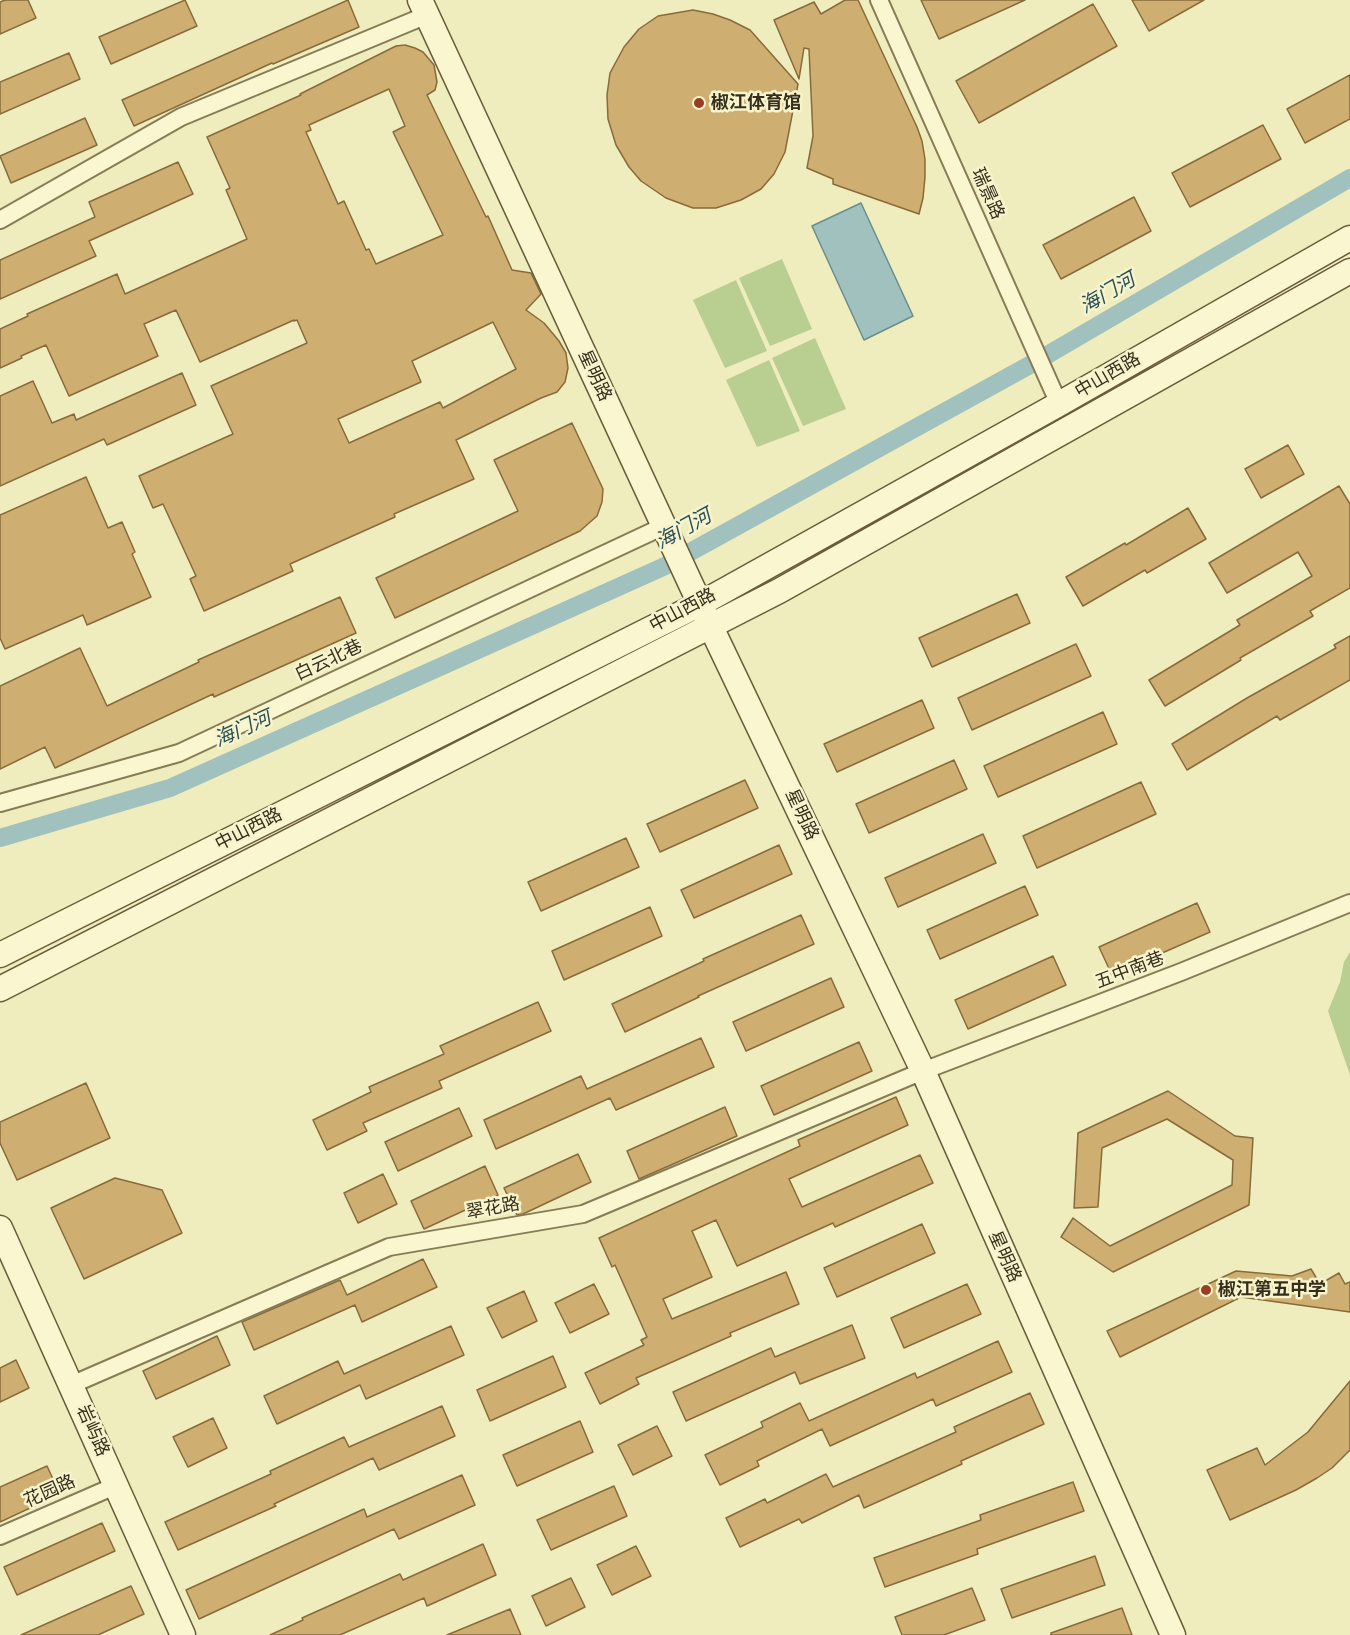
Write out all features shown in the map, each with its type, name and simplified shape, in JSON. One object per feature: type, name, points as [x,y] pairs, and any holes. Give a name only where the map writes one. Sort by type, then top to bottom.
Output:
[{"type":"main road","name":"星明路","points":[[423,8],[711,627],[922,1071],[1173,1635]]},
{"type":"main road","name":"中山西路","points":[[0,955],[697,597],[1055,394],[1350,238]]},
{"type":"main road","name":"中山西路","points":[[0,989],[711,627],[1350,271]]},
{"type":"main road","name":"岩屿路","points":[[0,1228],[183,1635]]},
{"type":"street","name":"瑞景路","points":[[879,0],[1055,394]]},
{"type":"street","points":[[0,220],[181,117],[423,8]]},
{"type":"street","name":"白云北巷","points":[[0,803],[179,753],[664,526]]},
{"type":"street","name":"五中南巷","points":[[922,1071],[1181,972],[1350,903]]},
{"type":"street","name":"翠花路","points":[[71,1385],[389,1247],[583,1214],[922,1071]]},
{"type":"street","name":"花园路","points":[[0,1536],[117,1485]]},
{"type":"green space","points":[[782,259],[812,329],[770,346],[739,278]]},
{"type":"green space","points":[[736,280],[767,351],[725,368],[693,300]]},
{"type":"green space","points":[[815,338],[846,409],[803,426],[772,358]]},
{"type":"green space","points":[[769,360],[800,431],[757,447],[726,380]]},
{"type":"green space","points":[[1350,952],[1350,1075],[1328,1011],[1340,982],[1344,962]]},
{"type":"water","points":[[861,203],[913,316],[864,340],[812,226]]},
{"type":"building","points":[[28,0],[36,18],[0,34],[0,2]]},
{"type":"building","points":[[185,0],[197,26],[111,64],[99,37]]},
{"type":"building","points":[[348,0],[359,27],[272,63],[134,126],[122,100]]},
{"type":"building","points":[[845,0],[858,0],[922,141],[925,177],[919,214],[833,184],[833,179],[807,168],[813,136],[809,49],[804,48],[799,79],[774,20],[814,2],[821,14]]},
{"type":"building","points":[[921,0],[1025,0],[939,39]]},
{"type":"building","points":[[1132,0],[1204,0],[1149,31]]},
{"type":"building","points":[[1093,4],[1117,46],[979,123],[956,81]]},
{"type":"building","name":"椒江体育馆","points":[[693,10],[713,14],[750,30],[798,84],[785,152],[774,174],[761,189],[741,200],[716,208],[693,208],[666,198],[641,181],[629,167],[616,145],[608,119],[607,95],[610,73],[624,47],[639,29],[658,16]]},
{"type":"building","points":[[405,45],[423,52],[434,65],[437,82],[435,90],[427,95],[486,217],[488,216],[512,270],[531,273],[541,294],[526,310],[544,323],[566,353],[568,368],[565,382],[557,392],[456,440],[474,479],[290,564],[293,571],[204,611],[190,579],[196,576],[163,504],[153,508],[139,476],[233,434],[211,386],[307,343],[297,320],[200,362],[176,310],[144,324],[158,356],[69,396],[46,345],[0,368],[0,329],[28,316],[27,314],[117,274],[125,294],[247,239],[226,190],[230,188],[207,137],[301,95],[396,46]],"holes":[[[389,89],[405,126],[393,132],[443,235],[376,264],[369,249],[366,250],[344,201],[338,204],[306,132],[311,130],[309,125]],[[493,322],[516,369],[443,408],[440,402],[349,443],[338,419],[421,382],[412,361]]]},
{"type":"building","points":[[69,53],[80,79],[0,114],[0,82]]},
{"type":"building","points":[[1350,75],[1350,119],[1305,143],[1287,109]]},
{"type":"building","points":[[85,118],[97,145],[11,183],[0,156]]},
{"type":"building","points":[[1263,125],[1281,159],[1190,207],[1172,173]]},
{"type":"building","points":[[178,162],[193,194],[89,241],[96,256],[0,299],[0,260],[95,217],[89,202]]},
{"type":"building","points":[[1134,197],[1151,231],[1061,279],[1043,245]]},
{"type":"building","points":[[182,373],[196,405],[107,445],[104,439],[0,486],[0,396],[33,381],[52,423],[74,414],[76,420]]},
{"type":"building","points":[[572,423],[603,489],[602,502],[597,516],[580,531],[395,618],[376,578],[518,511],[494,460]]},
{"type":"building","points":[[1288,445],[1304,474],[1261,498],[1245,469]]},
{"type":"building","points":[[86,477],[108,528],[122,522],[135,552],[132,554],[151,597],[87,625],[83,615],[5,649],[0,638],[0,515]]},
{"type":"building","points":[[1339,486],[1350,504],[1350,588],[1310,611],[1313,616],[1240,658],[1241,660],[1165,706],[1149,680],[1240,625],[1237,620],[1312,576],[1298,552],[1227,593],[1209,563]]},
{"type":"building","points":[[1188,508],[1206,539],[1147,573],[1145,570],[1083,606],[1066,577]]},
{"type":"building","points":[[1017,594],[1030,623],[932,667],[919,638]]},
{"type":"building","points":[[340,597],[356,633],[214,697],[213,694],[55,768],[45,747],[0,769],[0,686],[80,648],[107,706],[199,662],[198,660]]},
{"type":"building","points":[[1350,636],[1350,680],[1280,720],[1277,716],[1187,770],[1172,744],[1247,698],[1336,648],[1334,645]]},
{"type":"building","points":[[1076,644],[1091,676],[972,730],[958,698]]},
{"type":"building","points":[[922,700],[934,728],[837,772],[824,744]]},
{"type":"building","points":[[1103,712],[1117,744],[998,797],[984,766]]},
{"type":"building","points":[[954,760],[967,789],[869,833],[856,804]]},
{"type":"building","points":[[745,780],[758,808],[660,852],[647,824]]},
{"type":"building","points":[[1141,782],[1156,814],[1037,868],[1023,836]]},
{"type":"building","points":[[983,834],[996,863],[898,907],[885,878]]},
{"type":"building","points":[[626,838],[639,867],[541,911],[528,882]]},
{"type":"building","points":[[779,845],[792,874],[694,918],[681,890]]},
{"type":"building","points":[[1025,886],[1038,915],[940,959],[927,930]]},
{"type":"building","points":[[1197,903],[1210,932],[1112,975],[1099,947]]},
{"type":"building","points":[[650,907],[662,936],[564,980],[552,951]]},
{"type":"building","points":[[801,915],[814,944],[698,996],[625,1032],[612,1004],[704,961],[703,959]]},
{"type":"building","points":[[1053,956],[1066,985],[968,1029],[955,1000]]},
{"type":"building","points":[[831,978],[844,1007],[746,1051],[733,1022]]},
{"type":"building","points":[[538,1002],[551,1031],[439,1081],[442,1088],[363,1123],[367,1131],[327,1150],[313,1120],[371,1092],[369,1087],[444,1054],[440,1046]]},
{"type":"building","points":[[701,1038],[714,1067],[616,1110],[610,1098],[496,1149],[484,1120],[581,1076],[587,1089]]},
{"type":"building","points":[[859,1042],[872,1071],[774,1115],[761,1086]]},
{"type":"building","points":[[86,1083],[110,1138],[17,1180],[0,1143],[0,1122]]},
{"type":"building","points":[[1168,1091],[1235,1136],[1253,1138],[1249,1205],[1113,1272],[1061,1237],[1073,1218],[1110,1246],[1232,1185],[1233,1160],[1167,1119],[1102,1148],[1098,1207],[1074,1208],[1078,1133]]},
{"type":"building","points":[[896,1097],[908,1125],[789,1179],[802,1207],[920,1155],[933,1183],[835,1227],[833,1223],[737,1266],[716,1220],[692,1231],[712,1277],[663,1299],[672,1319],[786,1272],[799,1304],[730,1333],[731,1336],[636,1378],[639,1384],[600,1404],[585,1373],[644,1345],[641,1340],[647,1337],[615,1265],[612,1267],[599,1238],[800,1146],[798,1140]]},
{"type":"building","points":[[725,1107],[737,1136],[639,1179],[627,1151]]},
{"type":"building","points":[[459,1108],[472,1136],[398,1171],[385,1142]]},
{"type":"building","points":[[578,1154],[591,1182],[517,1215],[504,1188]]},
{"type":"building","points":[[485,1166],[498,1195],[424,1229],[411,1201]]},
{"type":"building","points":[[383,1174],[397,1204],[358,1223],[344,1193]]},
{"type":"building","points":[[115,1178],[162,1190],[182,1233],[84,1279],[51,1208]]},
{"type":"building","points":[[922,1224],[935,1253],[837,1297],[824,1268]]},
{"type":"building","points":[[423,1259],[437,1287],[362,1322],[355,1305],[254,1350],[242,1322],[340,1280],[347,1295]]},
{"type":"building","points":[[1311,1269],[1320,1284],[1339,1273],[1345,1284],[1350,1282],[1350,1312],[1241,1297],[1120,1357],[1107,1331],[1236,1271],[1292,1276]]},
{"type":"building","points":[[594,1284],[609,1314],[570,1333],[555,1303]]},
{"type":"building","points":[[967,1284],[981,1314],[904,1348],[891,1318]]},
{"type":"building","points":[[524,1291],[537,1321],[502,1338],[487,1308]]},
{"type":"building","points":[[852,1325],[865,1358],[800,1384],[795,1372],[686,1421],[673,1392],[771,1348],[775,1357]]},
{"type":"building","points":[[451,1326],[464,1355],[366,1399],[360,1385],[277,1424],[264,1396],[338,1361],[344,1374]]},
{"type":"building","points":[[217,1336],[230,1365],[156,1399],[143,1371]]},
{"type":"building","points":[[998,1341],[1012,1372],[936,1406],[933,1399],[830,1446],[822,1429],[757,1461],[759,1466],[720,1485],[705,1455],[763,1427],[761,1422],[800,1403],[809,1421],[915,1373],[917,1378]]},
{"type":"building","points":[[553,1356],[566,1387],[490,1421],[477,1390]]},
{"type":"building","points":[[16,1360],[29,1388],[0,1402],[0,1368]]},
{"type":"building","points":[[1350,1381],[1350,1450],[1332,1468],[1317,1478],[1230,1520],[1207,1470],[1257,1448],[1265,1465],[1308,1432]]},
{"type":"building","points":[[1030,1393],[1044,1424],[864,1508],[859,1495],[802,1523],[799,1519],[740,1547],[726,1518],[765,1499],[767,1503],[826,1474],[833,1487],[956,1432],[954,1427]]},
{"type":"building","points":[[442,1406],[455,1436],[379,1470],[373,1458],[274,1504],[276,1506],[178,1550],[165,1522],[271,1474],[270,1471],[344,1437],[349,1447]]},
{"type":"building","points":[[213,1418],[227,1448],[188,1467],[173,1437]]},
{"type":"building","points":[[580,1421],[593,1452],[517,1486],[503,1455]]},
{"type":"building","points":[[657,1426],[672,1456],[633,1475],[618,1445]]},
{"type":"building","points":[[47,1466],[60,1494],[0,1522],[0,1487]]},
{"type":"building","points":[[462,1475],[475,1505],[399,1539],[394,1529],[199,1619],[186,1590],[364,1509],[367,1517]]},
{"type":"building","points":[[1073,1482],[1084,1511],[977,1549],[978,1554],[885,1587],[874,1558],[981,1520],[980,1515]]},
{"type":"building","points":[[614,1486],[627,1516],[551,1550],[537,1520]]},
{"type":"building","points":[[102,1523],[115,1551],[17,1595],[4,1567]]},
{"type":"building","points":[[483,1544],[496,1575],[427,1606],[424,1598],[340,1635],[270,1635],[400,1574],[403,1580]]},
{"type":"building","points":[[636,1546],[651,1576],[612,1595],[597,1565]]},
{"type":"building","points":[[1095,1556],[1105,1585],[1012,1618],[1001,1589]]},
{"type":"building","points":[[571,1578],[585,1607],[546,1626],[532,1596]]},
{"type":"building","points":[[131,1586],[144,1614],[98,1635],[21,1635]]},
{"type":"building","points":[[972,1588],[985,1620],[944,1635],[902,1635],[895,1617]]},
{"type":"building","points":[[1122,1608],[1132,1635],[1051,1635],[1051,1633]]},
{"type":"building","points":[[510,1609],[521,1635],[447,1635]]},
{"type":"waterway","name":"海门河","points":[[0,838],[170,788],[663,567],[1037,361],[1350,178]]},
{"type":"place","name":"椒江体育馆","points":[[699,103]]},
{"type":"place","name":"椒江第五中学","points":[[1206,1290]]}]
